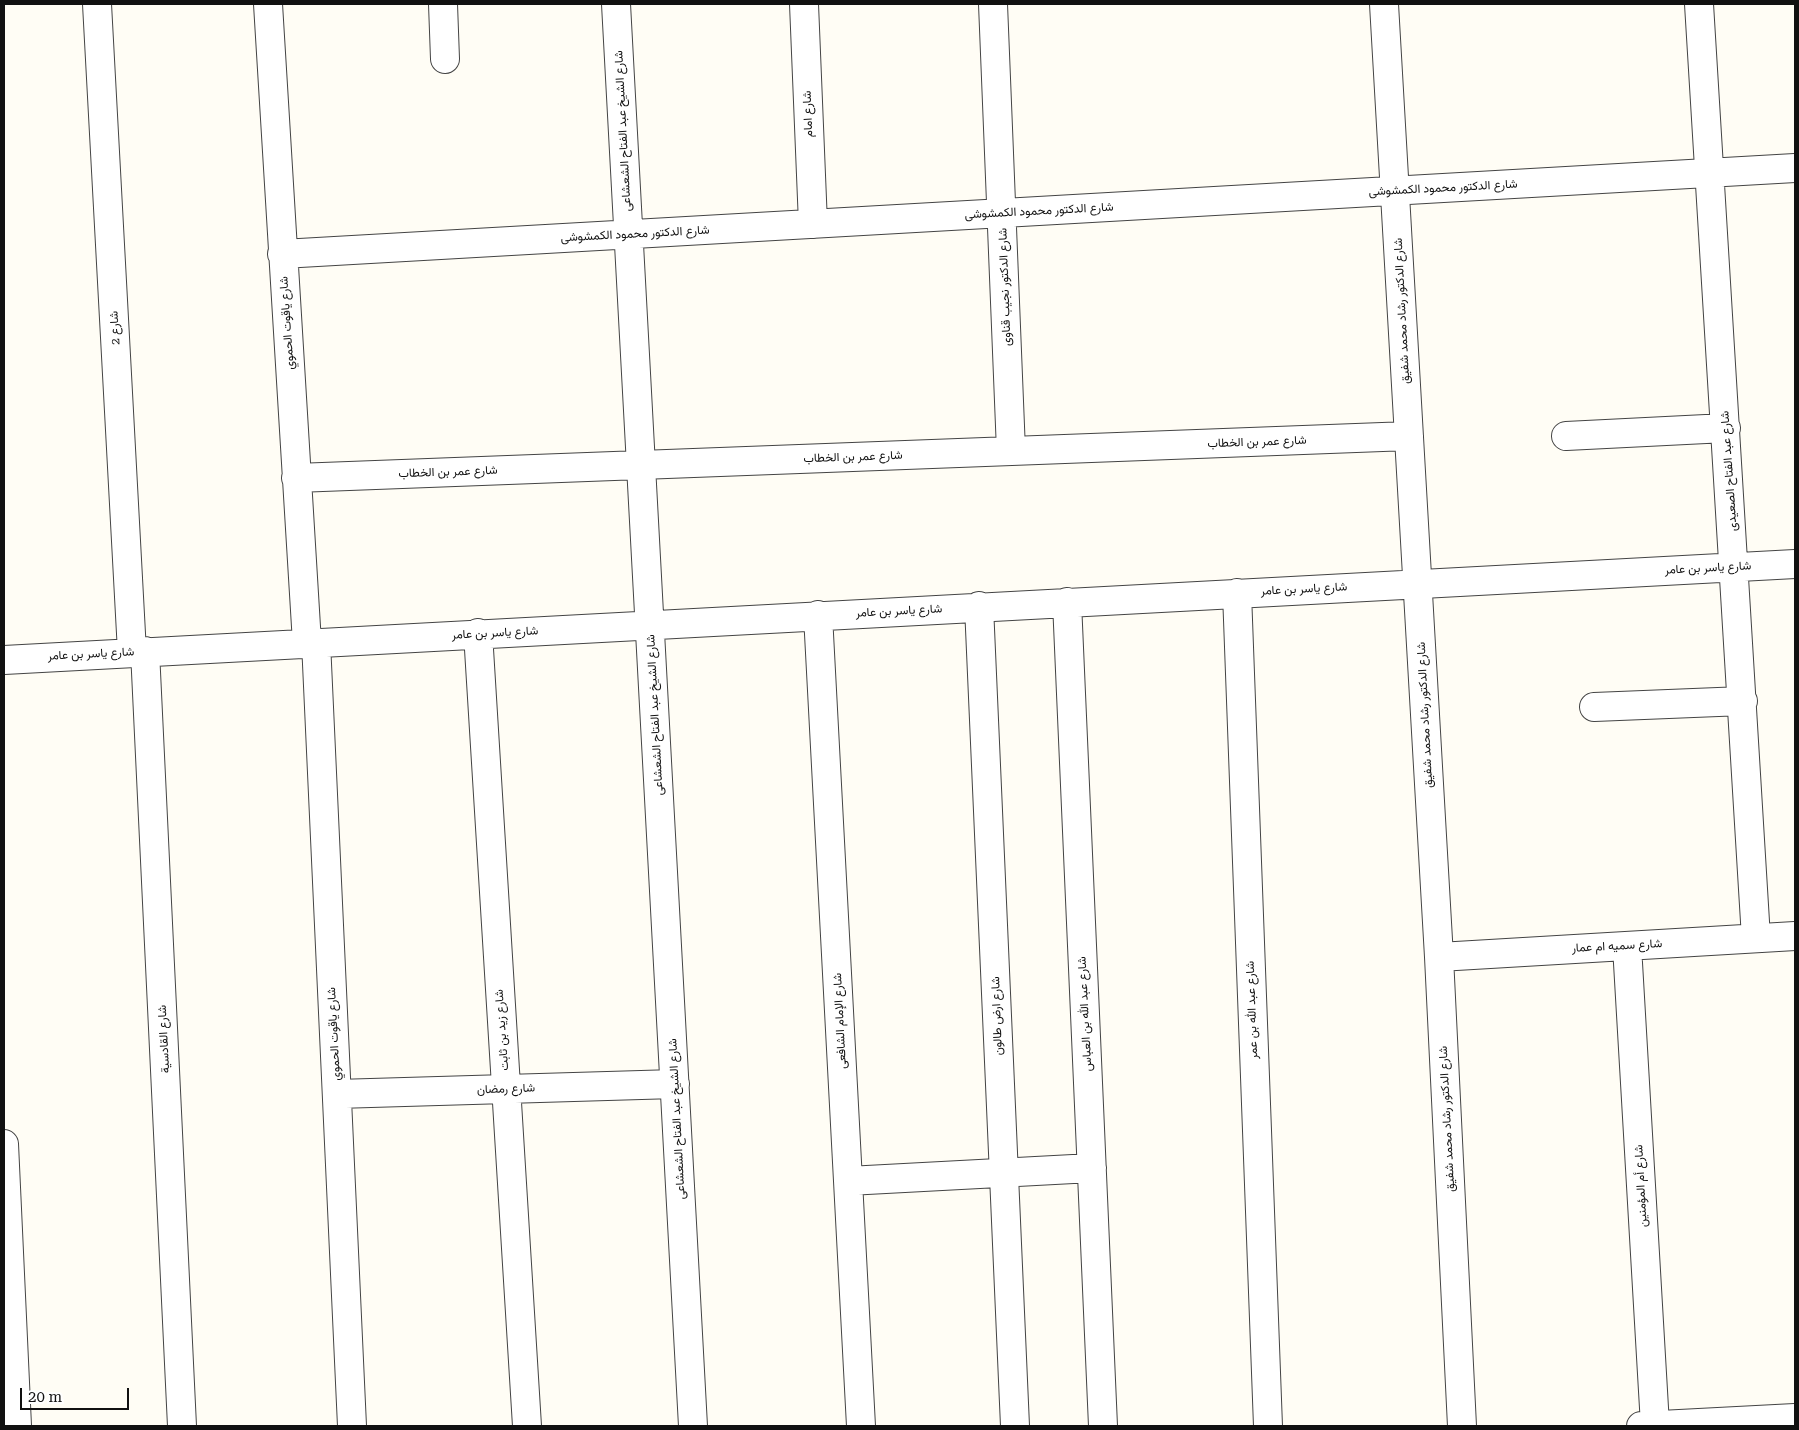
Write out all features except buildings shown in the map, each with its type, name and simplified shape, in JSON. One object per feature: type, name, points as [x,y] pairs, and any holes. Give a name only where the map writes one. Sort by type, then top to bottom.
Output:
[{"type":"street","name":"شارع 2","points":[[97,4],[139,652]]},
{"type":"street","name":"شارع ياقوت الحموي","points":[[268,4],[296,478],[311,643],[337,1094],[352,1426]]},
{"type":"street","points":[[443,4],[445,59]]},
{"type":"street","name":"شارع الشيخ عبد الفتاح الشعشاعى","points":[[616,4],[693,1426]]},
{"type":"street","name":"شارع امام","points":[[804,4],[812,224]]},
{"type":"street","name":"شارع الدكتور نجيب قناوى","points":[[993,4],[1011,451]]},
{"type":"street","name":"شارع الدكتور رشاد محمد شفيق","points":[[1384,4],[1439,957],[1462,1426]]},
{"type":"street","name":"شارع عبد الفتاح الصعيدى","points":[[1699,4],[1735,566],[1756,938]]},
{"type":"street","name":"شارع الدكتور محمود الكمشوشى","points":[[282,254],[1795,168]]},
{"type":"street","points":[[1566,436],[1726,428]]},
{"type":"street","name":"شارع عمر بن الخطاب","points":[[296,478],[1409,436]]},
{"type":"street","name":"شارع ياسر بن عامر","points":[[4,660],[979,606],[1795,564]]},
{"type":"street","name":"شارع عبد الله بن عمر","points":[[1236,593],[1268,1426]]},
{"type":"street","name":"شارع عبد الله بن العباس","points":[[1067,602],[1103,1426]]},
{"type":"street","name":"شارع ارض طالون","points":[[979,606],[1015,1426]]},
{"type":"street","name":"شارع الإمام الشافعى","points":[[818,615],[862,1426]]},
{"type":"street","name":"شارع زيد بن ثابت","points":[[478,633],[527,1426]]},
{"type":"street","name":"شارع القادسية","points":[[139,652],[182,1426]]},
{"type":"street","points":[[1594,707],[1743,701]]},
{"type":"street","name":"شارع سميه ام عمار","points":[[1439,957],[1795,936]]},
{"type":"street","name":"شارع أم المؤمنين","points":[[1627,946],[1648,1426]]},
{"type":"street","name":"شارع رمضان","points":[[337,1094],[675,1084]]},
{"type":"street","points":[[4,1144],[17,1426]]},
{"type":"street","points":[[848,1182],[1092,1168]]},
{"type":"street","points":[[1648,1426],[1795,1418]]}]
